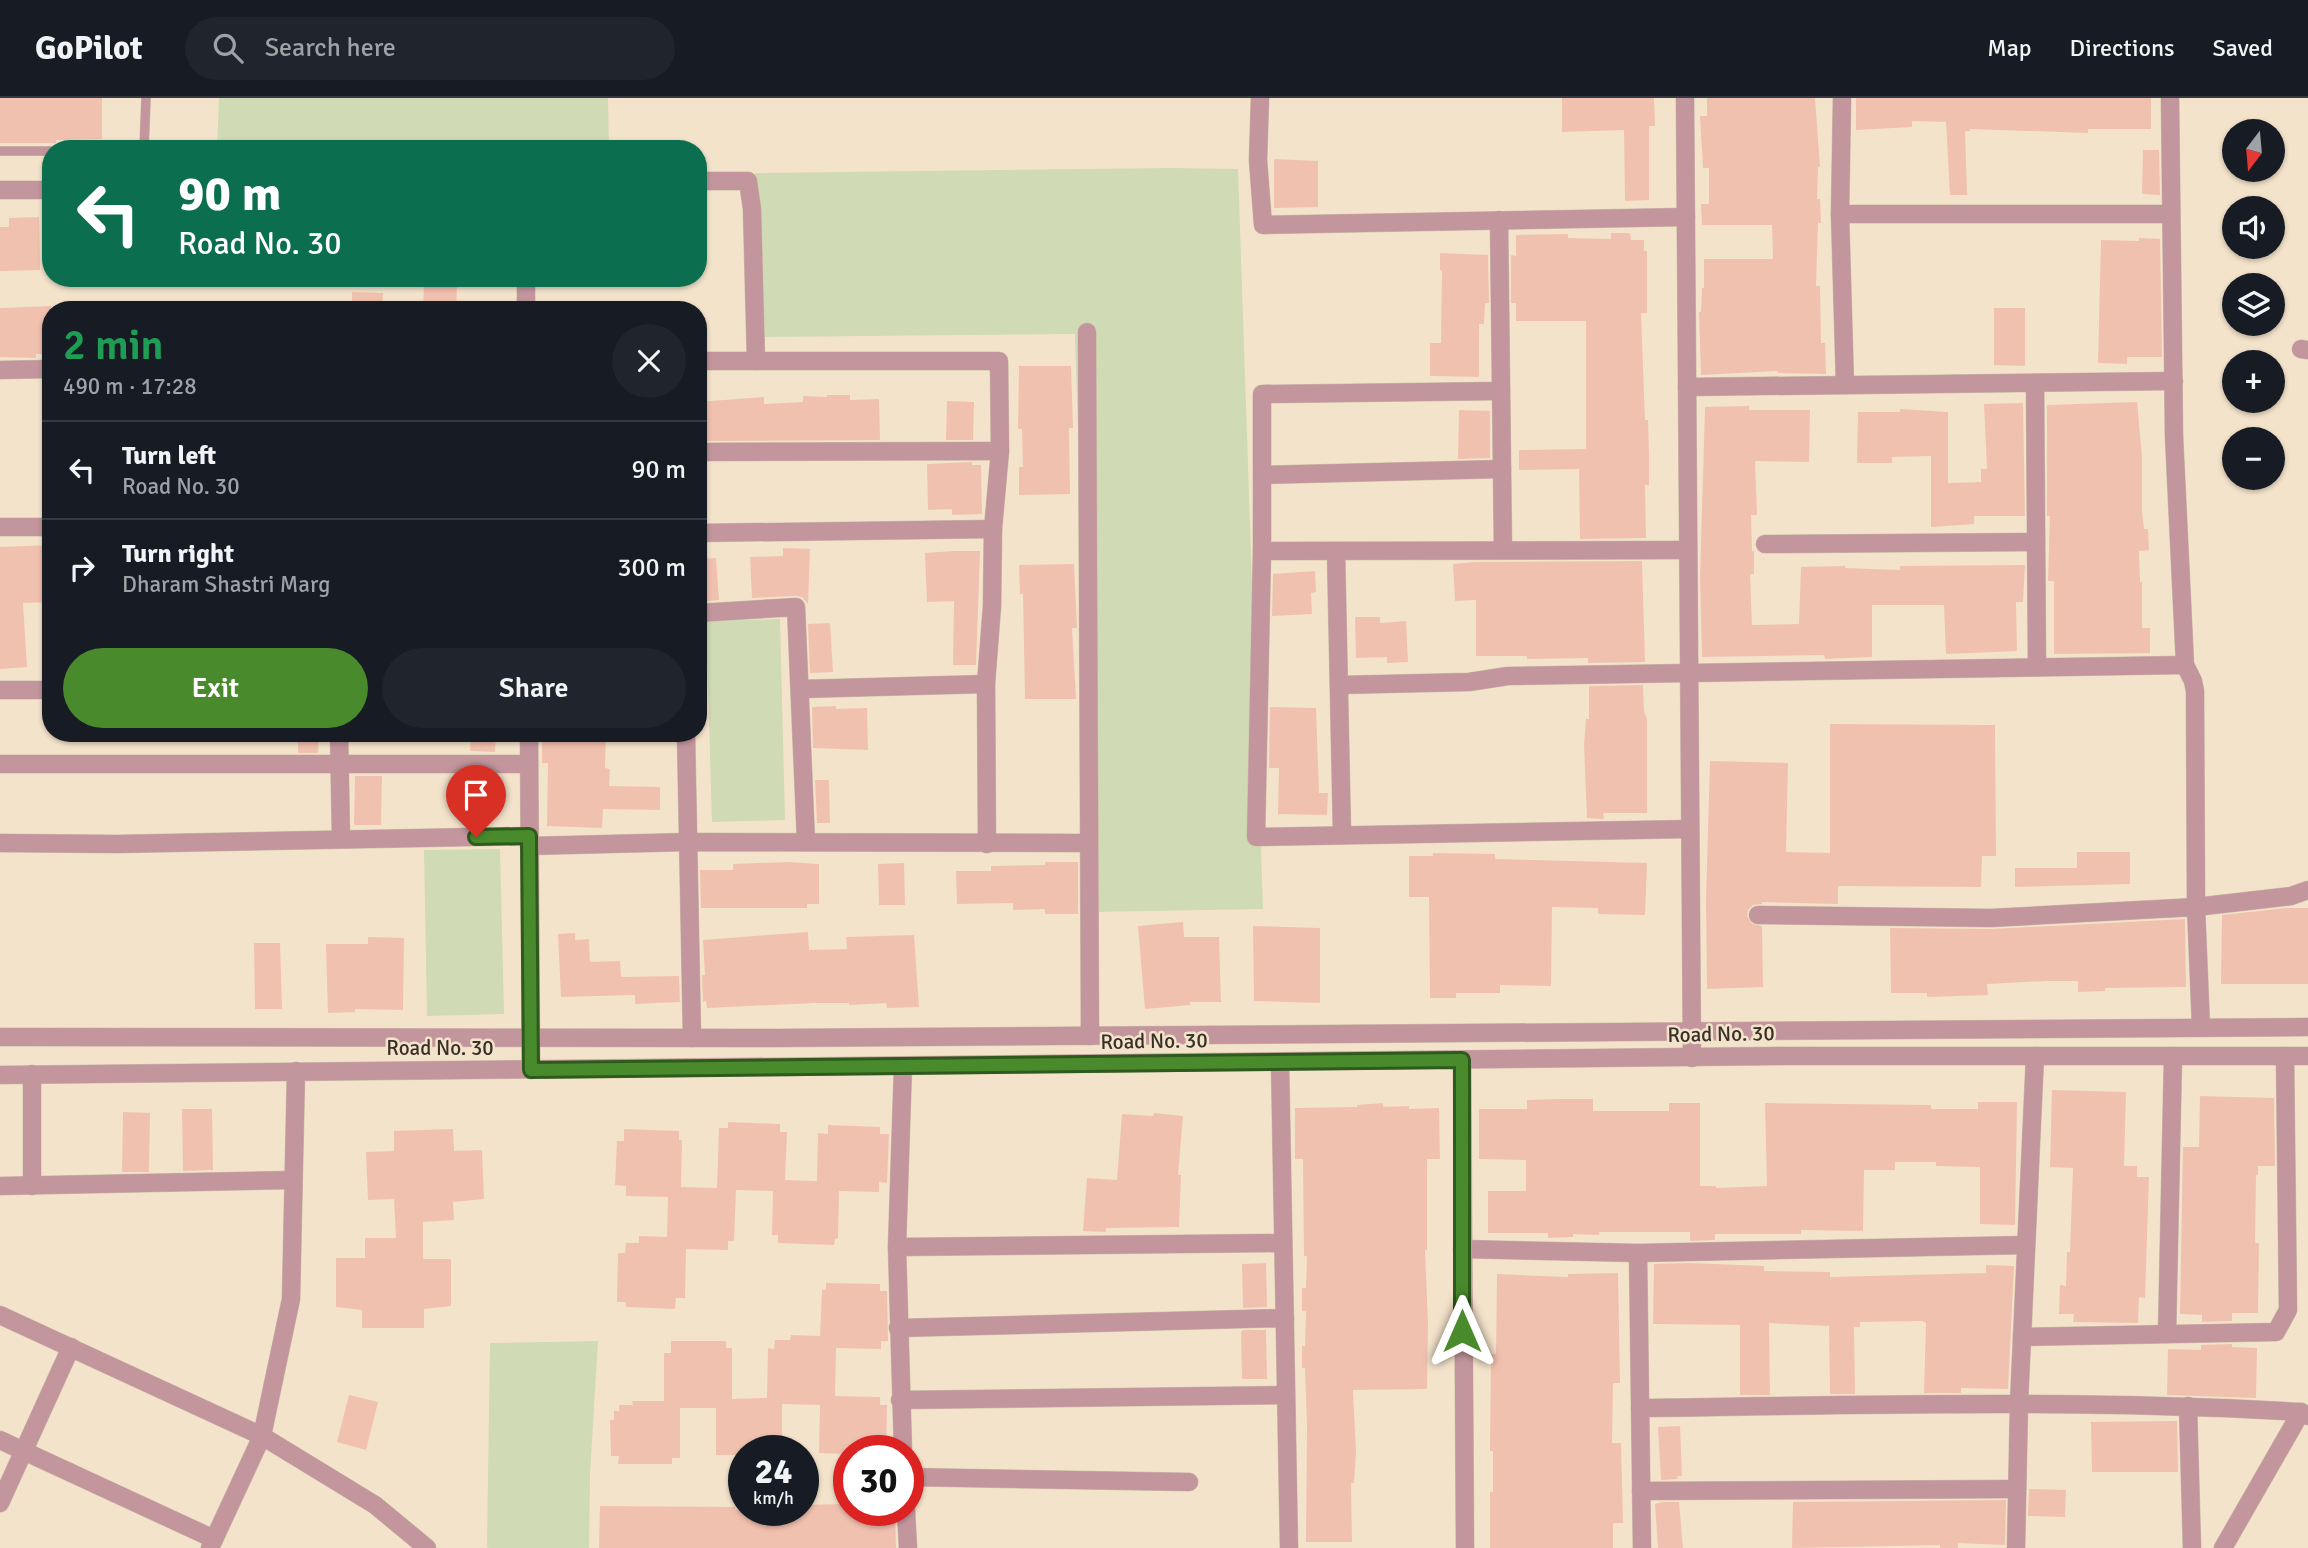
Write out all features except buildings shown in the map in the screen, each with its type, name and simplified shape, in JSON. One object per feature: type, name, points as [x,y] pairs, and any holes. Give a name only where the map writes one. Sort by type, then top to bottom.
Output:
[{"type":"street","points":[[1260,98],[1258,160],[1263,225],[1686,217]]},
{"type":"street","points":[[1685,98],[1692,1058]]},
{"type":"street","points":[[1842,98],[1840,214],[1845,385]]},
{"type":"street","points":[[2170,98],[2174,381],[2185,665],[2193,681],[2194,691],[2196,907],[2201,1027]]},
{"type":"street","points":[[707,181],[748,181],[752,209],[756,361]]},
{"type":"street","points":[[0,190],[42,190]]},
{"type":"street","points":[[1840,214],[2171,214]]},
{"type":"street","points":[[1499,220],[1503,550]]},
{"type":"street","points":[[1087,332],[1090,1036]]},
{"type":"street","points":[[707,361],[999,361],[1000,451],[993,528],[992,606],[986,684],[987,844]]},
{"type":"street","points":[[0,370],[42,369]]},
{"type":"street","points":[[1687,387],[2174,381]]},
{"type":"street","points":[[2035,383],[2037,667]]},
{"type":"street","points":[[1501,391],[1262,394],[1262,551],[1256,837],[1690,829]]},
{"type":"street","points":[[707,452],[1000,451]]},
{"type":"street","points":[[1263,475],[1502,469]]},
{"type":"street","points":[[0,527],[42,527]]},
{"type":"street","points":[[707,533],[993,528]]},
{"type":"street","points":[[1765,544],[2036,542]]},
{"type":"street","points":[[1262,551],[1688,550]]},
{"type":"street","points":[[1336,551],[1342,834]]},
{"type":"street","points":[[707,612],[796,607],[806,842]]},
{"type":"street","points":[[1339,685],[1469,682],[1508,676],[2185,665]]},
{"type":"street","points":[[801,689],[986,684]]},
{"type":"street","points":[[0,690],[42,690]]},
{"type":"street","points":[[339,742],[341,839]]},
{"type":"street","points":[[529,742],[531,1070]]},
{"type":"street","points":[[686,742],[692,1038]]},
{"type":"street","points":[[0,764],[529,764]]},
{"type":"street","points":[[0,843],[117,844],[341,839],[1088,843]]},
{"type":"street","points":[[1758,915],[1991,918],[2196,907],[2291,897],[2308,890]]},
{"type":"street","name":"Road No. 30","points":[[0,1037],[692,1038],[2308,1027]]},
{"type":"street","points":[[2016,1548],[2019,1403],[2035,1056]]},
{"type":"street","points":[[2167,1334],[2174,1056]]},
{"type":"street","points":[[2022,1337],[2276,1332],[2288,1310],[2285,1056]]},
{"type":"street","name":"Road No. 30","points":[[0,1075],[1692,1058],[2308,1056]]},
{"type":"street","points":[[1462,1060],[1465,1548]]},
{"type":"street","points":[[1280,1062],[1289,1548]]},
{"type":"street","points":[[901,1435],[897,1247],[903,1066]]},
{"type":"street","points":[[0,1440],[212,1544],[262,1436],[291,1299],[296,1072]]},
{"type":"street","points":[[32,1074],[32,1185]]},
{"type":"street","points":[[0,1186],[293,1180]]},
{"type":"street","points":[[897,1247],[1283,1243]]},
{"type":"street","points":[[1462,1249],[1637,1253],[2026,1245]]},
{"type":"street","points":[[1637,1253],[1642,1548]]},
{"type":"street","points":[[0,1315],[262,1436],[375,1505],[427,1548]]},
{"type":"street","points":[[898,1328],[1285,1318]]},
{"type":"street","points":[[0,1503],[71,1347]]},
{"type":"street","points":[[900,1400],[1286,1395]]},
{"type":"street","points":[[1640,1408],[2019,1403],[2188,1406],[2305,1414],[2223,1548]]},
{"type":"street","points":[[2188,1406],[2192,1548]]},
{"type":"street","points":[[924,1477],[1189,1482]]},
{"type":"street","points":[[1641,1491],[2017,1489]]},
{"type":"street","points":[[907,1526],[908,1548]]},
{"type":"lane","points":[[144,140],[146,98]]},
{"type":"lane","points":[[0,151],[42,151]]},
{"type":"green space","points":[[219,98],[608,98],[609,140],[217,140]]},
{"type":"green space","points":[[1238,169],[1263,909],[1093,912],[1075,334],[765,337],[755,173]]},
{"type":"green space","points":[[780,619],[785,820],[712,822],[707,621]]},
{"type":"green space","points":[[500,849],[504,1014],[427,1016],[424,850]]},
{"type":"green space","points":[[598,1341],[590,1474],[589,1548],[487,1547],[490,1343]]},
{"type":"route","points":[[476,837],[529,836],[531,1070],[1462,1060],[1462,1331]]}]
